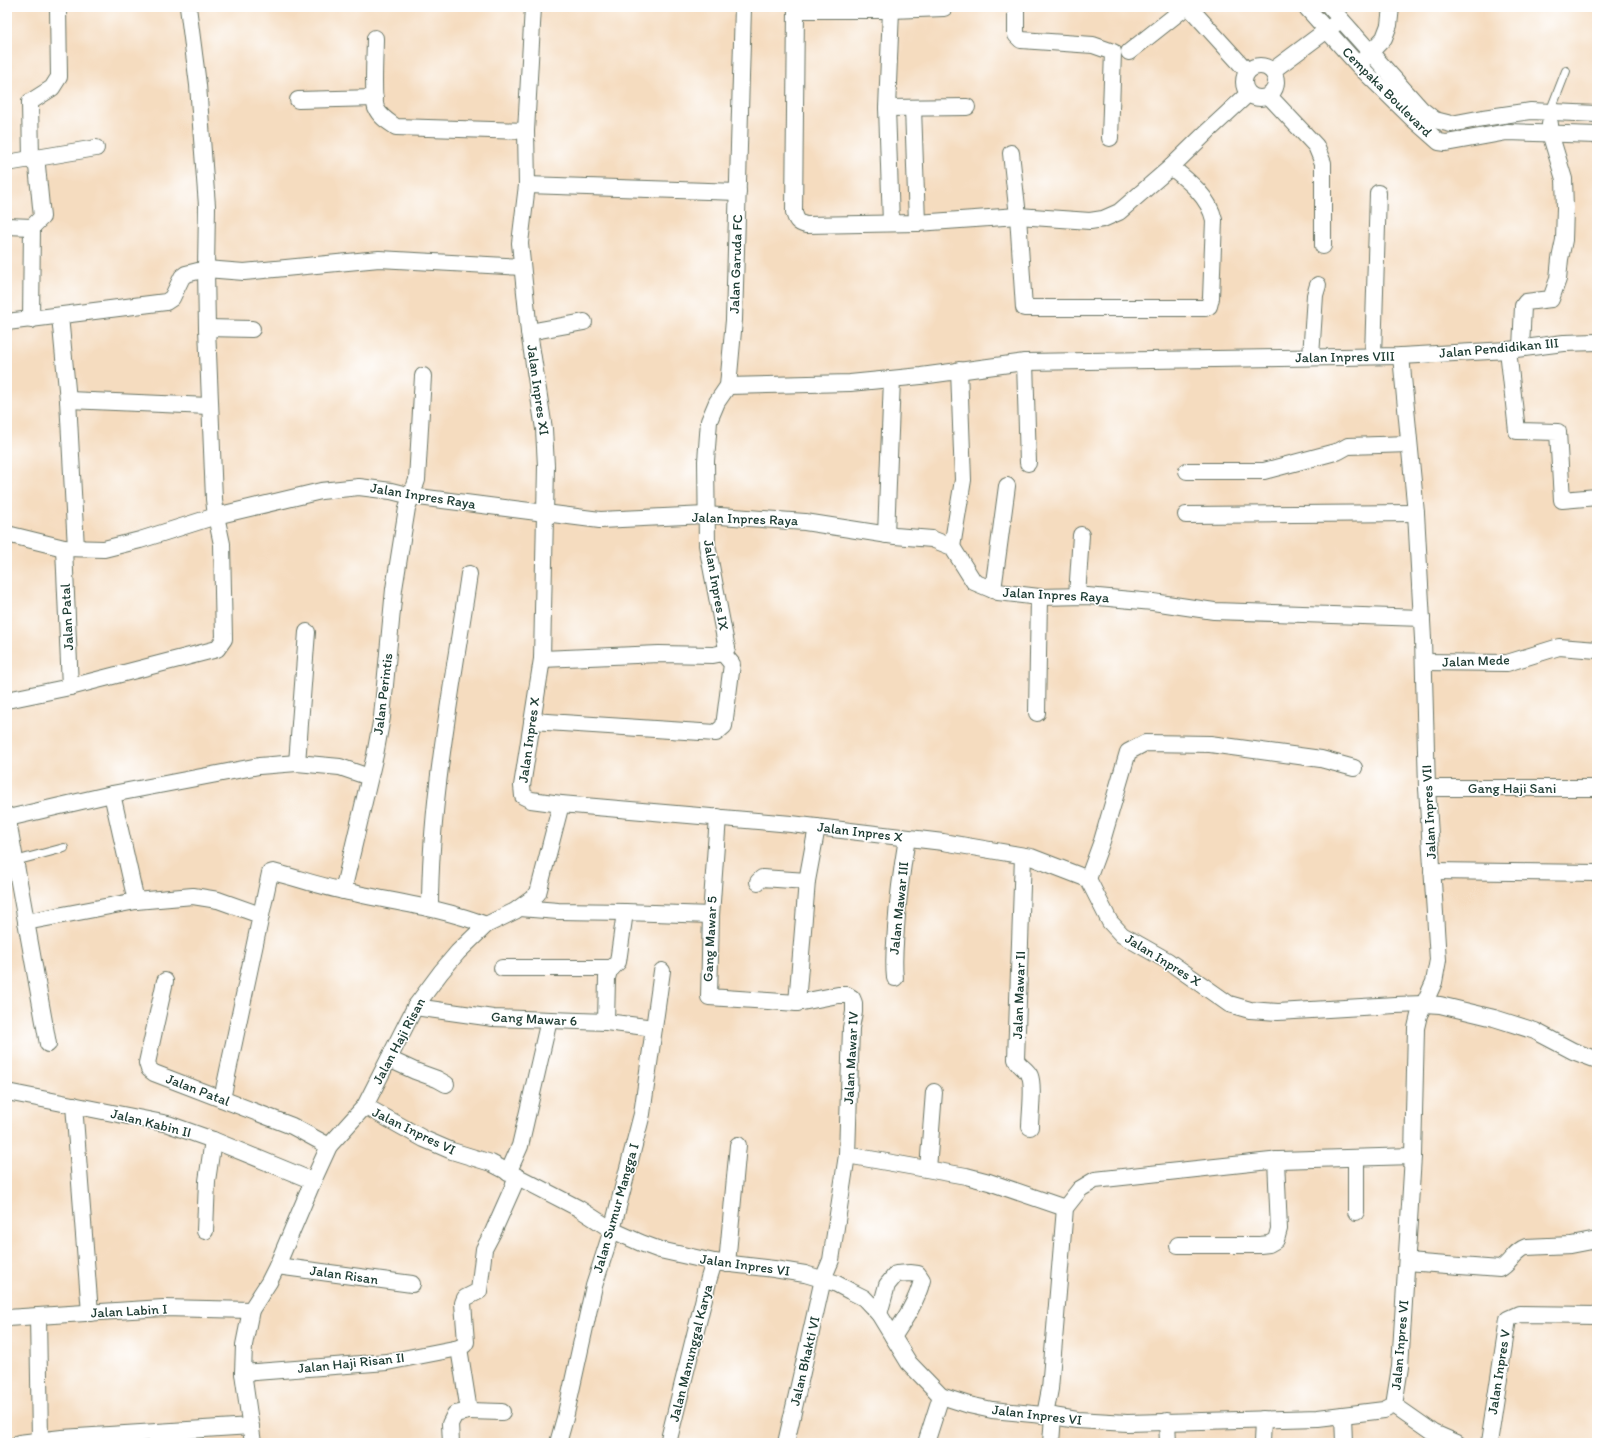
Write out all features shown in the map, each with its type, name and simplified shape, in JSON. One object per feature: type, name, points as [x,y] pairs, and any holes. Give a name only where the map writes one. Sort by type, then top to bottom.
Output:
[{"type":"street","points":[[31,320],[32,227],[42,217],[37,166],[31,160],[30,102],[52,88],[59,77],[58,7]]},
{"type":"street","points":[[7,700],[70,687],[217,648],[224,639],[222,544],[216,516],[209,406],[206,269],[207,206],[198,85],[188,7]]},
{"type":"street","name":"Jalan Inpres XI","points":[[533,7],[526,131],[527,185],[520,243],[529,332],[544,429],[546,466],[545,513]]},
{"type":"street","name":"Jalan Garuda FC","points":[[706,515],[706,461],[709,421],[717,402],[728,386],[734,320],[743,7]]},
{"type":"street","points":[[1016,7],[1016,35],[1021,40],[1093,45],[1113,52],[1110,138]]},
{"type":"street","points":[[1129,52],[1187,7],[1247,71]]},
{"type":"street","name":"Cempaka Boulevard","points":[[1306,7],[1358,65],[1413,120],[1439,142],[1507,132],[1597,135]]},
{"type":"street","points":[[1358,65],[1384,38],[1389,24],[1391,7]]},
{"type":"street","points":[[944,8],[891,10],[796,8],[794,204],[796,219],[800,224],[917,223],[1018,216],[1090,221],[1103,219],[1120,212],[1171,167],[1208,130],[1248,94]]},
{"type":"street","points":[[891,10],[887,108],[891,223]]},
{"type":"street","points":[[1272,71],[1326,30],[1335,13],[1421,109],[1435,120],[1451,124],[1531,111],[1597,114]]},
{"type":"street","points":[[376,38],[376,108],[384,119],[396,127],[526,131]]},
{"type":"street","points":[[1255,66],[1264,66],[1272,71],[1276,79],[1276,84],[1269,96],[1262,99],[1254,98],[1248,94],[1244,87],[1243,79],[1247,71],[1255,66]]},
{"type":"street","points":[[1269,96],[1316,146],[1322,158],[1323,246]]},
{"type":"street","points":[[298,100],[375,98]]},
{"type":"street","points":[[887,108],[967,107]]},
{"type":"street","points":[[913,108],[917,223]]},
{"type":"street","points":[[1550,112],[1550,133],[1564,179],[1564,240],[1558,279],[1551,299],[1526,302],[1523,306],[1514,349],[1517,431],[1558,432],[1562,500],[1597,497]]},
{"type":"street","points":[[7,163],[96,148]]},
{"type":"street","points":[[1011,153],[1018,216],[1024,308],[1205,308],[1209,306],[1211,298],[1214,220],[1208,203],[1188,181],[1171,167]]},
{"type":"street","points":[[527,185],[738,192]]},
{"type":"street","points":[[1373,356],[1378,193]]},
{"type":"street","points":[[7,226],[32,227]]},
{"type":"street","points":[[7,322],[166,302],[172,298],[182,277],[186,274],[206,269],[244,272],[379,259],[522,267]]},
{"type":"street","points":[[1311,357],[1315,295],[1318,285]]},
{"type":"street","name":"Jalan Patal","points":[[60,316],[68,400],[70,687]]},
{"type":"street","points":[[529,332],[584,322]]},
{"type":"street","points":[[207,328],[252,329]]},
{"type":"street","name":"Jalan Pendidikan III","points":[[1401,356],[1514,349],[1564,343],[1597,342]]},
{"type":"street","name":"Jalan Inpres VIII","points":[[728,386],[850,383],[1025,362],[1401,356],[1416,512],[1422,618]]},
{"type":"street","points":[[1025,362],[1028,463]]},
{"type":"street","points":[[952,547],[963,480],[958,370]]},
{"type":"street","name":"Jalan Perintis","points":[[344,891],[382,717],[394,589],[407,508],[417,480],[423,376]]},
{"type":"street","points":[[886,535],[892,379]]},
{"type":"street","points":[[68,400],[209,406]]},
{"type":"street","points":[[1187,471],[1264,471],[1339,451],[1348,446],[1409,444]]},
{"type":"street","points":[[993,590],[1007,486]]},
{"type":"street","name":"Jalan Inpres Raya","points":[[7,534],[70,548],[104,549],[140,540],[216,516],[321,491],[359,487],[391,491],[411,496],[600,520],[635,520],[706,515],[805,522],[886,535],[932,539],[952,547],[974,582],[998,592],[1039,597],[1077,596],[1152,602],[1214,611],[1422,618]]},
{"type":"street","points":[[1186,515],[1416,512]]},
{"type":"street","name":"Jalan Inpres X","points":[[545,513],[542,659],[522,786],[523,796],[531,800],[561,804],[817,827],[907,838],[1031,857],[1088,879],[1110,922],[1122,935],[1168,961],[1229,1004],[1250,1010],[1278,1012],[1424,1004]]},
{"type":"street","name":"Jalan Inpres IX","points":[[706,515],[707,545],[727,648],[723,653]]},
{"type":"street","points":[[1077,596],[1081,535]]},
{"type":"street","points":[[430,908],[430,874],[437,790],[469,574]]},
{"type":"street","points":[[1036,713],[1039,597]]},
{"type":"street","name":"Jalan Inpres VII","points":[[1422,618],[1427,788],[1438,960],[1434,982],[1424,1004]]},
{"type":"street","points":[[297,764],[307,632]]},
{"type":"street","name":"Jalan Mede","points":[[1424,662],[1507,663],[1559,647],[1597,650]]},
{"type":"street","points":[[532,721],[716,734],[724,726],[732,664],[723,653],[713,655],[659,654],[542,659]]},
{"type":"street","points":[[1088,879],[1102,841],[1128,752],[1145,743],[1210,744],[1321,759],[1354,768]]},
{"type":"street","points":[[48,1044],[26,922],[11,862],[7,817],[112,794],[239,769],[297,764],[340,767],[370,776]]},
{"type":"street","name":"Gang Haji Sani","points":[[1427,788],[1597,788]]},
{"type":"street","points":[[112,794],[136,900]]},
{"type":"street","name":"Jalan Haji Risan","points":[[253,1443],[243,1373],[244,1345],[251,1310],[269,1282],[277,1266],[329,1146],[365,1106],[415,1007],[458,952],[486,925],[520,908],[538,893],[561,804]]},
{"type":"street","name":"Gang Mawar 5","points":[[718,817],[710,915],[709,997],[797,1003]]},
{"type":"street","points":[[797,1003],[807,881],[817,827]]},
{"type":"street","name":"Jalan Mawar III","points":[[895,978],[893,963],[897,913],[900,881],[907,838]]},
{"type":"street","name":"Jalan Mawar II","points":[[1023,856],[1016,1059],[1018,1064],[1030,1075],[1030,1128]]},
{"type":"street","points":[[1432,871],[1597,872]]},
{"type":"street","points":[[222,1099],[270,873],[273,872],[344,891],[430,908],[463,916],[486,925]]},
{"type":"street","points":[[758,882],[762,878],[807,881]]},
{"type":"street","points":[[26,922],[136,900],[193,896],[218,900],[260,915]]},
{"type":"street","points":[[520,908],[558,911],[710,915]]},
{"type":"street","points":[[606,1022],[607,978],[609,971],[618,962],[626,912]]},
{"type":"street","points":[[502,968],[612,968]]},
{"type":"street","name":"Jalan Sumur Mangga I","points":[[558,1443],[594,1286],[612,1230],[642,1114],[662,970]]},
{"type":"street","name":"Jalan Patal","points":[[165,981],[148,1063],[150,1070],[154,1073],[292,1126],[329,1146]]},
{"type":"street","name":"Jalan Mawar IV","points":[[797,1003],[838,995],[847,995],[852,998],[854,1003],[851,1028],[847,1155],[831,1260],[823,1279]]},
{"type":"street","points":[[1424,1004],[1453,1008],[1494,1018],[1528,1029],[1573,1051],[1597,1060]]},
{"type":"street","name":"Jalan Inpres VI","points":[[365,1106],[424,1139],[491,1163],[578,1208],[612,1230],[660,1250],[721,1263],[805,1274],[834,1283],[864,1298],[879,1314],[909,1362],[941,1396],[992,1410],[1077,1420],[1127,1423],[1318,1418],[1384,1410],[1394,1405],[1400,1367],[1407,1262],[1413,1156],[1416,1028],[1419,1015],[1424,1004]]},
{"type":"street","name":"Gang Mawar 6","points":[[415,1007],[493,1018],[606,1022],[654,1028]]},
{"type":"street","points":[[469,1411],[459,1348],[466,1342],[463,1303],[465,1298],[479,1291],[484,1249],[493,1232],[513,1175],[549,1020]]},
{"type":"street","points":[[389,1059],[446,1084]]},
{"type":"street","name":"Jalan Kabin II","points":[[7,1092],[168,1124],[213,1140],[313,1181]]},
{"type":"street","points":[[928,1169],[934,1092]]},
{"type":"street","points":[[74,1105],[90,1312]]},
{"type":"street","points":[[205,1231],[207,1181],[213,1140]]},
{"type":"street","name":"Jalan Manunggal Karya","points":[[668,1443],[709,1278],[721,1263],[738,1145]]},
{"type":"street","points":[[847,1155],[928,1169],[989,1182],[1065,1208]]},
{"type":"street","points":[[1051,1443],[1049,1416],[1050,1389],[1065,1208],[1080,1189],[1095,1180],[1276,1160],[1413,1156]]},
{"type":"street","points":[[1356,1158],[1356,1212]]},
{"type":"street","points":[[1178,1245],[1260,1245],[1269,1244],[1276,1240],[1279,1229],[1276,1160]]},
{"type":"street","points":[[1407,1262],[1500,1269],[1512,1260],[1519,1250],[1526,1247],[1571,1245],[1597,1240]]},
{"type":"street","name":"Jalan Risan","points":[[277,1266],[412,1284]]},
{"type":"street","points":[[879,1314],[887,1285],[896,1274],[918,1274],[922,1280],[920,1288],[904,1321],[893,1337]]},
{"type":"street","name":"Jalan Bhakti VI","points":[[786,1443],[823,1279]]},
{"type":"street","name":"Jalan Labin I","points":[[7,1318],[163,1308],[251,1310]]},
{"type":"street","name":"Jalan Inpres V","points":[[1489,1443],[1508,1319],[1519,1314],[1597,1315]]},
{"type":"street","points":[[38,1316],[40,1439]]},
{"type":"street","name":"Jalan Haji Risan II","points":[[243,1373],[387,1362],[459,1348]]},
{"type":"street","points":[[926,1443],[941,1396]]},
{"type":"street","points":[[1394,1405],[1427,1435],[1434,1433],[1457,1443]]},
{"type":"street","points":[[451,1443],[450,1424],[455,1414],[469,1411],[502,1412]]},
{"type":"street","points":[[1343,1415],[1344,1443]]},
{"type":"street","points":[[1262,1443],[1263,1419]]},
{"type":"street","points":[[934,1421],[936,1443]]},
{"type":"street","points":[[1167,1421],[1168,1443]]},
{"type":"street","points":[[19,1443],[40,1439],[62,1440],[251,1426]]},
{"type":"lane","points":[[1550,112],[1566,71]]},
{"type":"lane","points":[[11,862],[64,848]]}]
